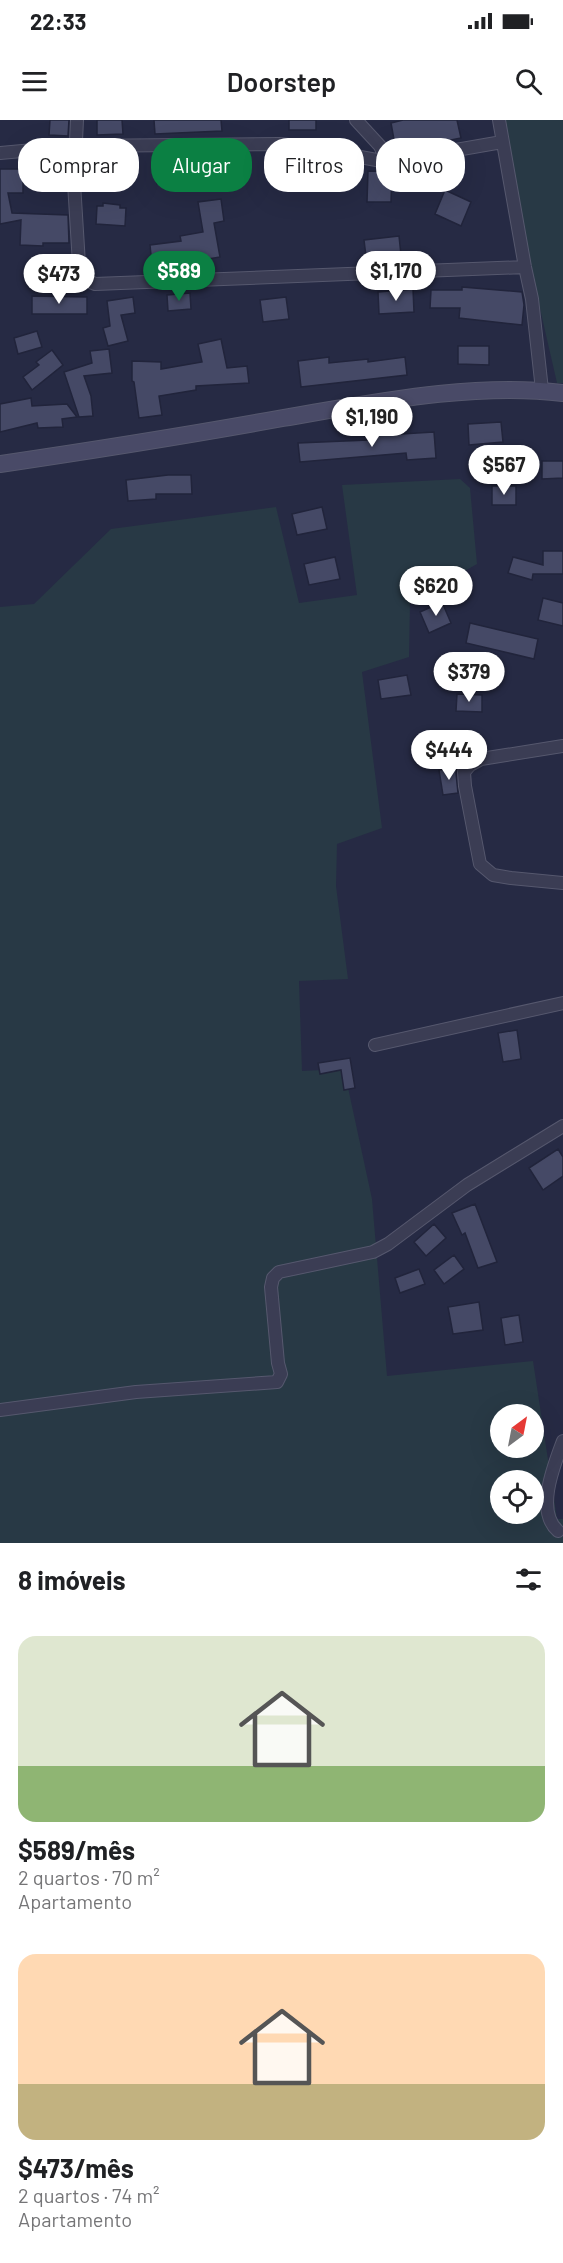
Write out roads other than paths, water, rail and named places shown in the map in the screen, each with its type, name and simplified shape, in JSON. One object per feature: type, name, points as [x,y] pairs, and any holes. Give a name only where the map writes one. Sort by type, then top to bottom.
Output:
[{"type":"main road","points":[[0,464],[429,396],[502,390],[542,390],[563,393]]},
{"type":"street","points":[[77,120],[77,138]]},
{"type":"street","points":[[356,120],[376,142]]},
{"type":"street","points":[[499,120],[536,325],[542,390]]},
{"type":"street","points":[[465,148],[502,142]]},
{"type":"street","points":[[139,145],[279,144],[328,150],[376,161]]},
{"type":"street","points":[[0,153],[18,151]]},
{"type":"street","points":[[75,192],[79,264],[88,281],[95,284],[525,267]]},
{"type":"street","points":[[563,746],[481,759],[470,765],[464,772],[480,864],[493,875],[563,883]]},
{"type":"street","points":[[375,1045],[563,1003]]},
{"type":"street","points":[[0,1410],[136,1392],[277,1382],[281,1374],[271,1287],[273,1278],[279,1272],[373,1252],[396,1238],[467,1185],[563,1126]]},
{"type":"street","points":[[560,1535],[551,1524],[547,1502],[552,1471],[563,1441]]}]
